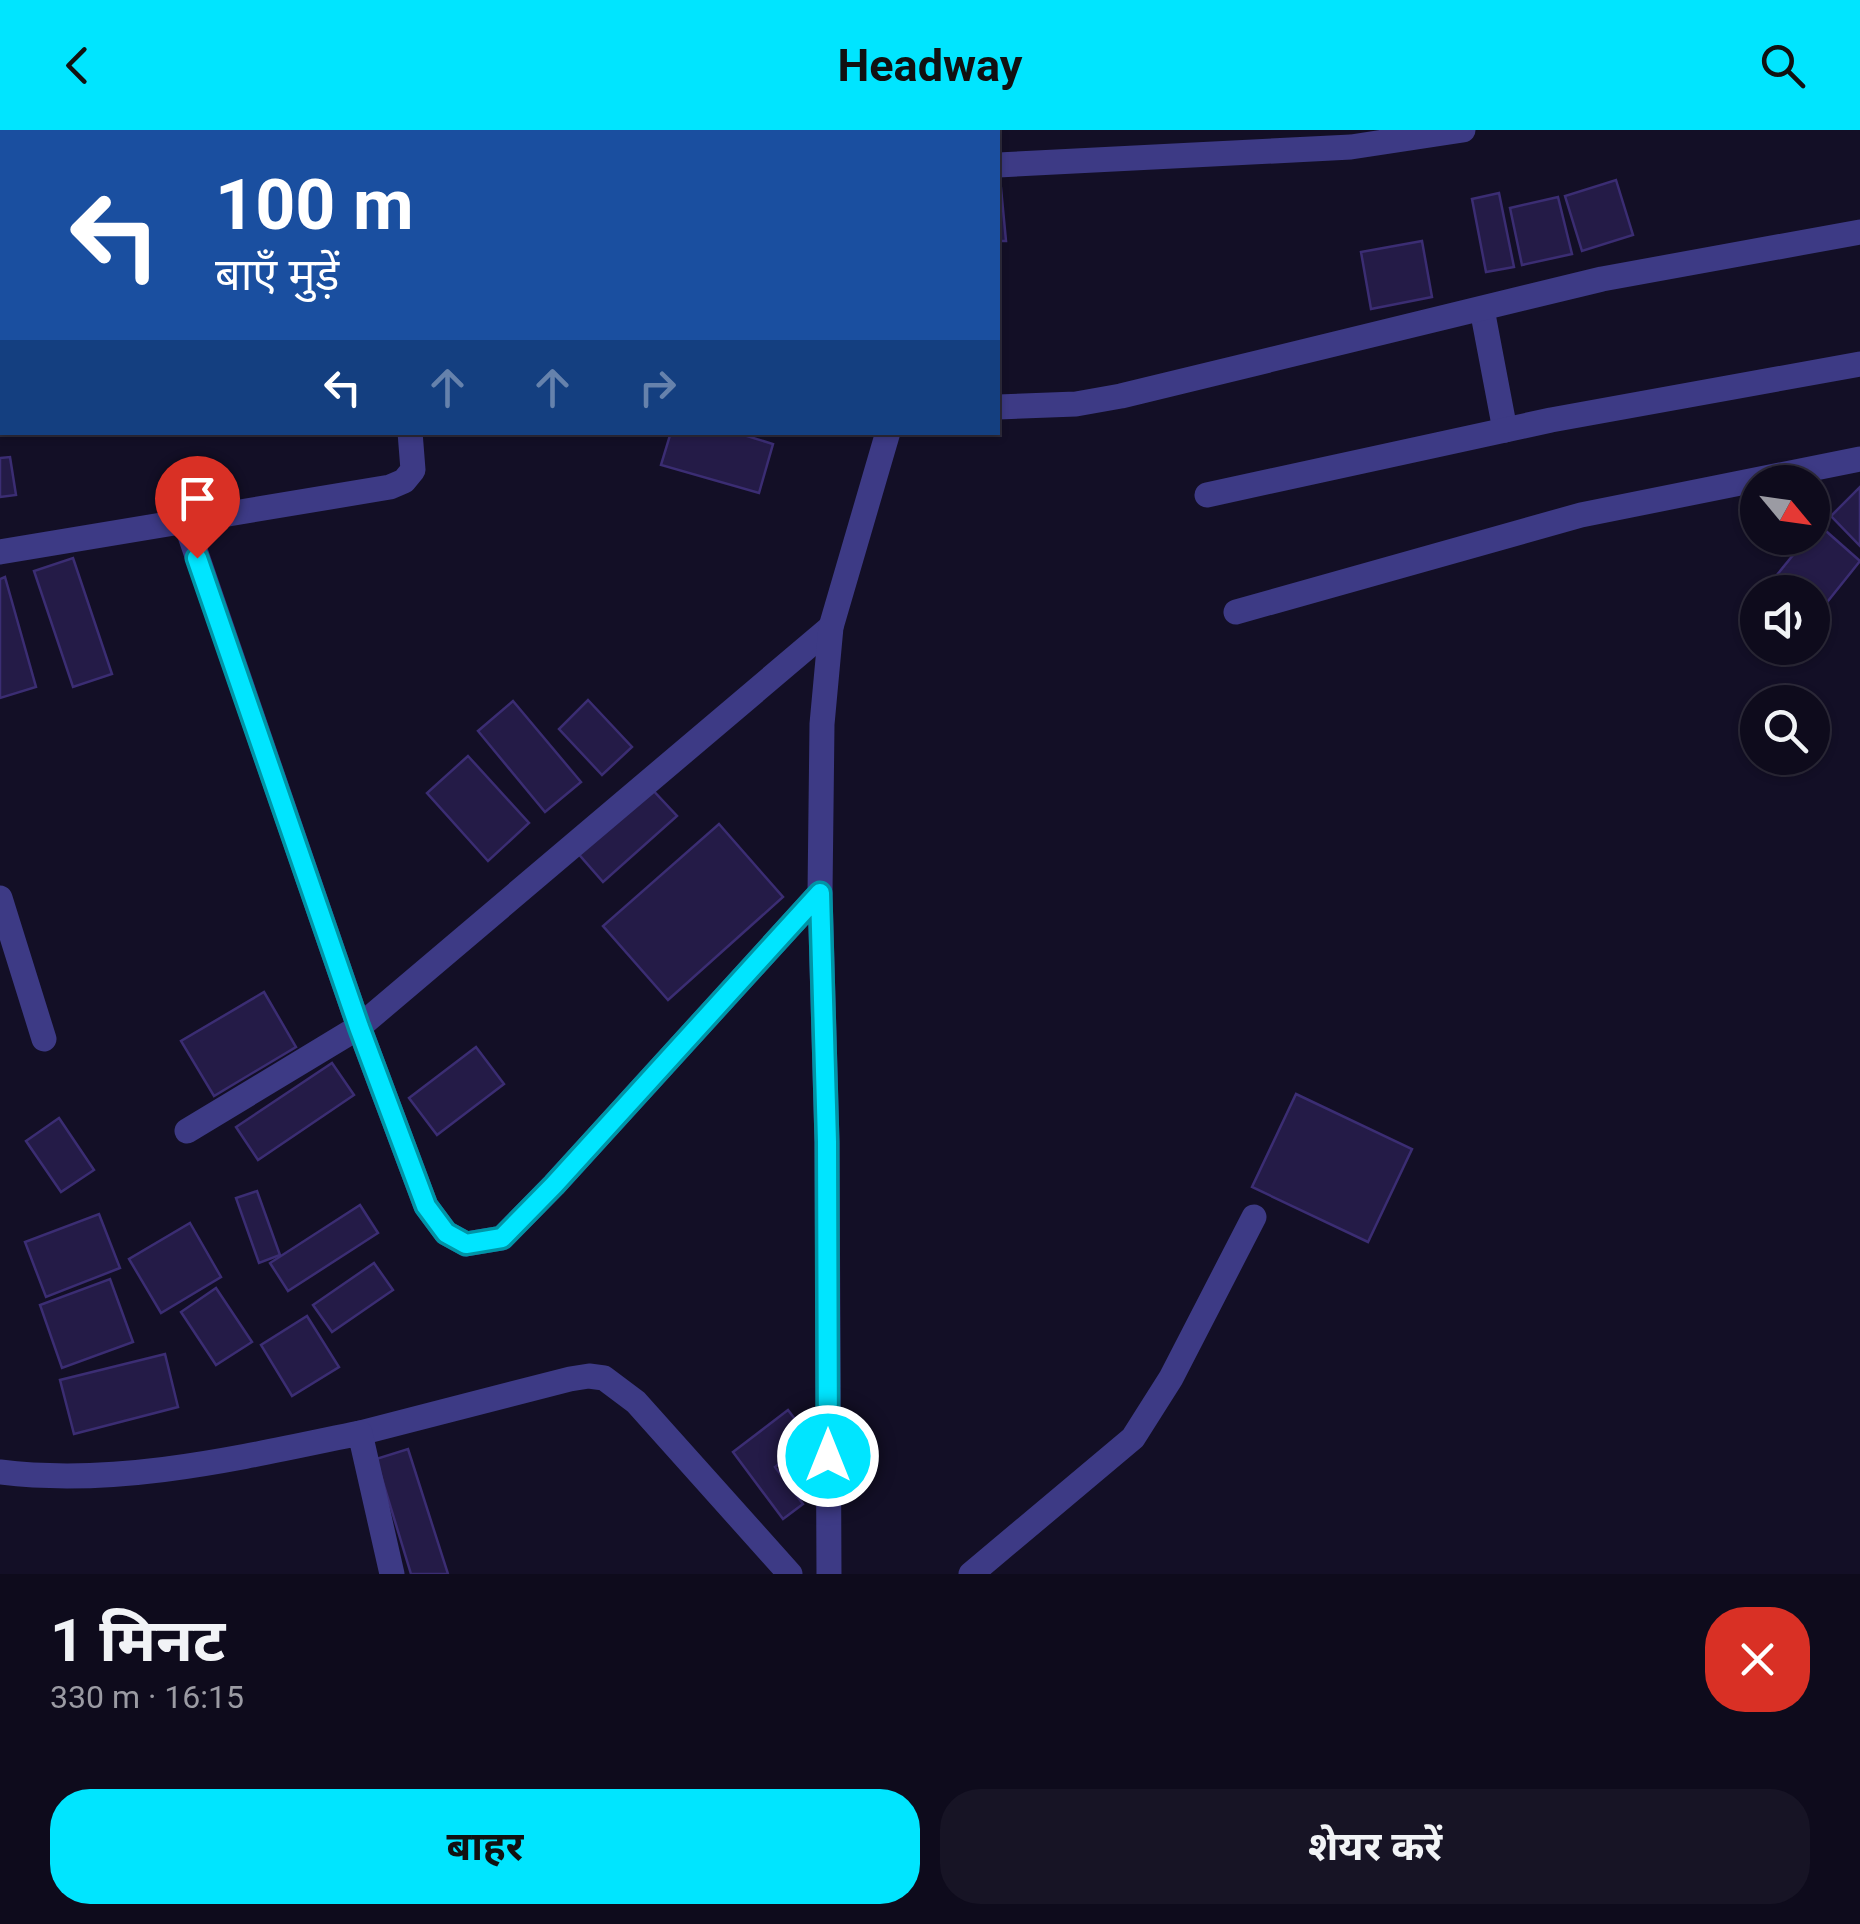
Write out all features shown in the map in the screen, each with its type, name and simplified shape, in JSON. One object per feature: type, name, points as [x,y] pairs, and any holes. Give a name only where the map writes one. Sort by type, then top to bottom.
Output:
[{"type":"street","points":[[1000,165],[1351,147],[1464,130]]},
{"type":"street","points":[[1000,408],[1076,404],[1121,396],[1602,279],[1860,232]]},
{"type":"street","points":[[1482,309],[1505,430]]},
{"type":"street","points":[[1206,495],[1505,430],[1860,364]]},
{"type":"street","points":[[0,552],[390,487],[404,481],[412,470],[410,435]]},
{"type":"street","points":[[829,1574],[827,1142],[820,893],[822,724],[831,627],[887,435]]},
{"type":"street","points":[[1236,612],[1581,516],[1860,459]]},
{"type":"street","points":[[184,521],[359,1027],[426,1206],[446,1233],[466,1244],[502,1238],[820,893]]},
{"type":"street","points":[[186,1132],[359,1027],[831,627]]},
{"type":"street","points":[[0,898],[44,1039]]},
{"type":"street","points":[[970,1574],[1133,1438],[1172,1378],[1254,1217]]},
{"type":"street","points":[[0,1472],[104,1475],[168,1469],[360,1434],[590,1376],[604,1378],[636,1402],[790,1574]]},
{"type":"street","points":[[360,1434],[392,1574]]},
{"type":"building","points":[[1616,180],[1633,235],[1582,251],[1565,196]]},
{"type":"building","points":[[1000,188],[1001,188],[1006,241],[1000,241]]},
{"type":"building","points":[[1499,193],[1514,267],[1486,272],[1472,199]]},
{"type":"building","points":[[1558,197],[1572,254],[1522,265],[1510,208]]},
{"type":"building","points":[[1422,241],[1432,297],[1371,309],[1361,252]]},
{"type":"building","points":[[670,435],[744,435],[773,444],[759,493],[661,465]]},
{"type":"building","points":[[10,457],[16,495],[0,497],[0,458]]},
{"type":"building","points":[[1860,487],[1860,546],[1831,516]]},
{"type":"building","points":[[1830,535],[1860,561],[1830,598],[1830,575],[1777,575],[1793,555],[1830,555]]},
{"type":"building","points":[[73,558],[112,674],[73,687],[34,571]]},
{"type":"building","points":[[5,577],[36,687],[0,698],[0,579]]},
{"type":"building","points":[[588,700],[632,747],[602,775],[559,729]]},
{"type":"building","points":[[513,701],[581,782],[545,812],[478,731]]},
{"type":"building","points":[[468,756],[529,823],[488,861],[427,793]]},
{"type":"building","points":[[649,786],[677,816],[603,882],[576,851]]},
{"type":"building","points":[[719,824],[783,897],[668,1000],[603,926]]},
{"type":"building","points":[[264,992],[296,1047],[214,1096],[181,1041]]},
{"type":"building","points":[[476,1047],[504,1084],[437,1135],[409,1098]]},
{"type":"building","points":[[332,1063],[354,1095],[258,1160],[236,1127]]},
{"type":"building","points":[[1296,1094],[1412,1149],[1368,1242],[1252,1187]]},
{"type":"building","points":[[59,1118],[94,1170],[61,1192],[26,1141]]},
{"type":"building","points":[[257,1191],[280,1255],[259,1263],[236,1198]]},
{"type":"building","points":[[360,1205],[378,1233],[288,1291],[270,1263]]},
{"type":"building","points":[[99,1214],[120,1268],[46,1297],[25,1242]]},
{"type":"building","points":[[190,1223],[221,1277],[161,1313],[129,1259]]},
{"type":"building","points":[[374,1263],[393,1290],[332,1332],[313,1305]]},
{"type":"building","points":[[110,1279],[133,1342],[62,1368],[40,1305]]},
{"type":"building","points":[[216,1288],[252,1342],[216,1365],[181,1312]]},
{"type":"building","points":[[307,1316],[339,1367],[292,1396],[261,1345]]},
{"type":"building","points":[[165,1354],[178,1407],[74,1434],[60,1380]]},
{"type":"building","points":[[788,1410],[811,1440],[775,1467],[803,1504],[783,1519],[733,1452]]},
{"type":"building","points":[[408,1449],[448,1574],[411,1574],[376,1459]]},
{"type":"route","points":[[197,558],[359,1027],[426,1206],[446,1233],[466,1244],[502,1238],[820,893],[827,1142],[828,1456]]}]
